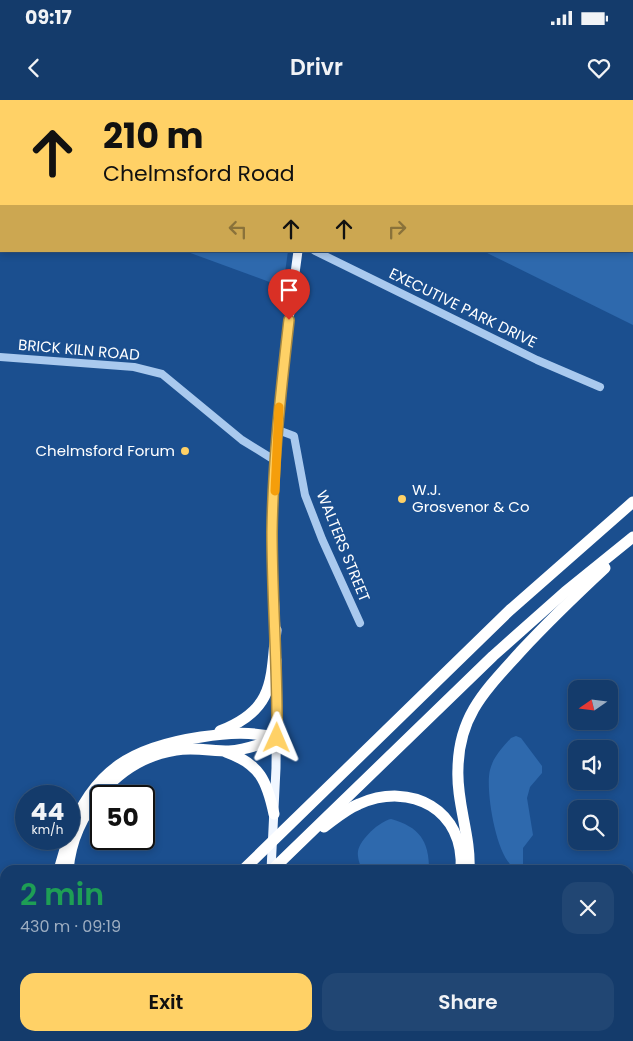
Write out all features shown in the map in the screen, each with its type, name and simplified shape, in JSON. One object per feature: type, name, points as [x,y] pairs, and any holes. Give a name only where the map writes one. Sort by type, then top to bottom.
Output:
[{"type":"highway","points":[[248,865],[510,610],[633,502]]},
{"type":"highway","points":[[277,865],[486,661],[565,592],[633,538]]},
{"type":"highway","points":[[468,865],[457,777],[460,742],[472,710],[491,683],[633,538]]},
{"type":"highway","points":[[206,736],[240,722],[260,705],[270,684],[276,630]]},
{"type":"highway","points":[[80,814],[90,794],[109,772],[122,763],[156,746],[206,736],[241,733],[261,734],[277,738]]},
{"type":"highway","points":[[69,865],[78,833],[100,795],[119,775],[139,762],[162,752],[192,748],[246,749],[277,738]]},
{"type":"highway","points":[[220,750],[243,759],[256,769],[267,788],[274,814]]},
{"type":"highway","points":[[285,858],[346,811],[359,804],[395,796],[408,796],[430,804],[445,817],[458,844],[460,865]]},
{"type":"highway","points":[[60,865],[64,850]]},
{"type":"main road","points":[[272,865],[277,738],[276,630],[272,532],[282,374],[298,252]]},
{"type":"street","name":"EXECUTIVE PARK DRIVE","points":[[317,252],[538,360],[600,387]]},
{"type":"street","name":"BRICK KILN ROAD","points":[[0,357],[134,367],[162,374],[242,440],[276,461]]},
{"type":"street","name":"WALTERS STREET","points":[[278,430],[294,436],[305,495],[322,539],[360,623]]},
{"type":"shaded area","points":[[188,252],[288,252],[283,287]]},
{"type":"shaded area","points":[[485,252],[633,252],[633,325]]},
{"type":"shaded area","points":[[516,736],[521,738],[542,766],[542,773],[530,787],[527,798],[533,835],[523,848],[523,865],[512,865],[502,852],[497,838],[489,792],[491,765],[511,738]]},
{"type":"shaded area","points":[[391,819],[401,822],[409,826],[420,836],[427,850],[429,865],[361,865],[358,851],[362,841],[371,831]]},
{"type":"slow traffic","points":[[275,491],[279,407]]},
{"type":"place","name":"Chelmsford Forum","points":[[185,451]]},
{"type":"place","name":"W.J. Grosvenor & Co","points":[[402,499]]},
{"type":"route","points":[[277,738],[278,689],[272,532],[282,374],[289,320]]}]
